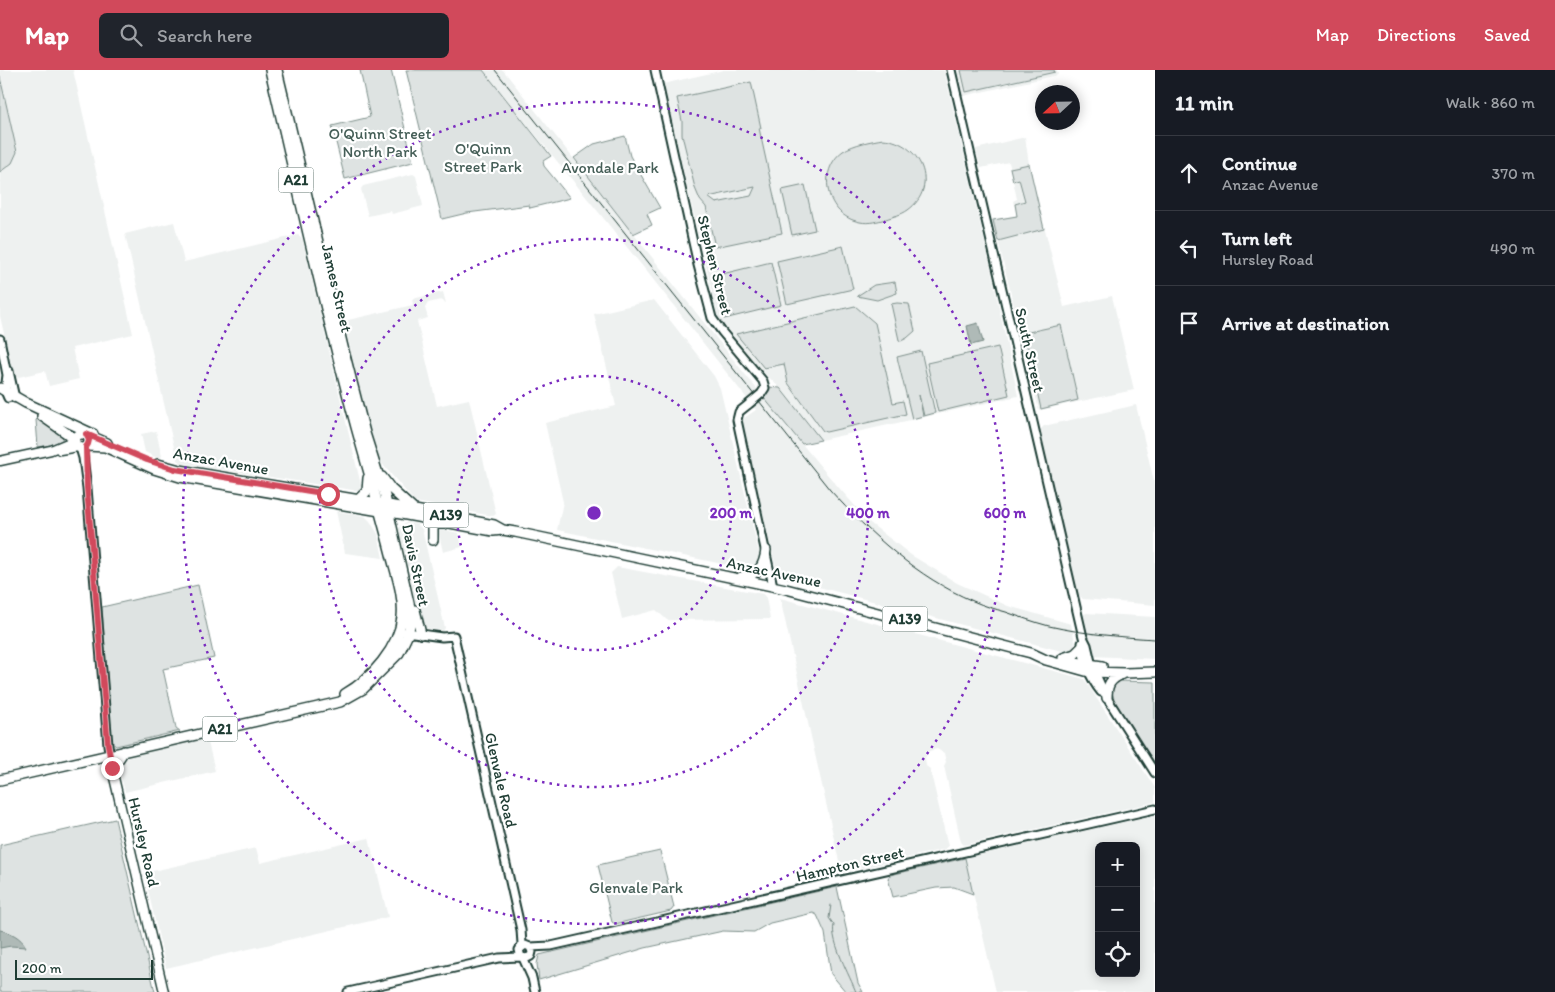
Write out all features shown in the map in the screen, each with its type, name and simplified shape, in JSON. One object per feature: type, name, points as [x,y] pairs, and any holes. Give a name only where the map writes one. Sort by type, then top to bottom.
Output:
[{"type":"main road","name":"James Street","points":[[270,70],[335,342],[383,507]]},
{"type":"main road","name":"James Street","points":[[277,70],[373,472]]},
{"type":"main road","name":"Anzac Avenue","points":[[6,393],[101,437],[113,445]]},
{"type":"main road","name":"Anzac Avenue","points":[[6,393],[63,430],[80,444],[105,447],[154,469],[180,477],[383,507],[413,509],[494,525],[503,530]]},
{"type":"main road","name":"Anzac Avenue","points":[[44,412],[63,424],[85,434],[147,460],[175,469],[358,500],[404,514],[493,531],[503,530],[773,586],[844,603],[1037,655],[1046,660],[1091,669],[1125,673],[1152,672]]},
{"type":"main road","points":[[45,451],[62,442],[63,430]]},
{"type":"main road","points":[[0,461],[80,444],[77,435],[85,434]]},
{"type":"main road","points":[[358,500],[367,491],[373,472],[413,509]]},
{"type":"main road","name":"Davis Street","points":[[383,507],[392,525],[410,603],[411,619],[409,632]]},
{"type":"main road","name":"Davis Street","points":[[383,507],[402,604],[399,631]]},
{"type":"main road","points":[[392,525],[404,514]]},
{"type":"main road","points":[[433,540],[432,530],[436,524],[455,523]]},
{"type":"main road","points":[[731,577],[744,577],[758,571],[764,562],[766,550]]},
{"type":"main road","points":[[410,603],[414,609],[422,634]]},
{"type":"main road","name":"A21","points":[[315,707],[342,695],[362,682],[388,652],[399,631]]},
{"type":"main road","name":"A21","points":[[0,780],[340,702],[363,689],[399,653],[409,632]]},
{"type":"main road","points":[[1061,658],[1075,654],[1082,642]]},
{"type":"main road","name":"Anzac Avenue","points":[[1037,655],[1046,654],[1091,669],[1129,668],[1152,672]]},
{"type":"main road","points":[[1107,698],[1108,683],[1125,673]]},
{"type":"main road","points":[[112,768],[124,751]]},
{"type":"main road","name":"Hursley Road","points":[[112,768],[164,992]]},
{"type":"street","name":"Stephen Street","points":[[655,70],[698,265],[712,318],[763,382],[765,388],[761,394],[739,412],[736,420],[773,586]]},
{"type":"street","name":"South Street","points":[[951,70],[1082,642],[1091,669],[1107,698],[1155,773]]},
{"type":"street","points":[[0,339],[10,375],[6,393]]},
{"type":"street","points":[[5,359],[7,375],[6,393]]},
{"type":"street","name":"Hursley Road","points":[[80,444],[87,488],[109,754],[112,768]]},
{"type":"street","points":[[399,631],[422,634]]},
{"type":"street","name":"Glenvale Road","points":[[422,634],[442,637],[454,636],[521,930],[524,954],[535,992]]},
{"type":"street","name":"Hampton Street","points":[[348,992],[524,954],[551,946],[1155,809]]},
{"type":"street","name":"Glenvale Road","points":[[521,930],[532,952],[524,954]]},
{"type":"street","name":"Hampton Street","points":[[529,946],[551,946]]},
{"type":"shaded area","points":[[0,70],[73,70],[133,334],[72,348],[79,379],[49,386],[45,371],[14,378],[0,316]]},
{"type":"shaded area","points":[[483,70],[503,70],[764,398],[870,523],[911,555],[957,583],[1008,606],[1071,624],[1075,642],[1074,647],[1069,653],[781,577],[777,573],[741,420],[756,410],[648,273]]},
{"type":"shaded area","points":[[724,70],[944,70],[989,261],[1018,396],[821,440],[780,388],[761,370],[718,317],[663,84]]},
{"type":"shaded area","points":[[957,70],[1057,70],[1058,75],[963,96]]},
{"type":"shaded area","points":[[1025,137],[1029,164],[1064,307],[1112,296],[1134,390],[1039,410],[993,220],[1017,215],[1013,201],[1017,199],[1009,162],[981,168],[976,149]]},
{"type":"shaded area","points":[[413,174],[416,176],[423,206],[392,214],[391,211],[368,216],[361,189],[363,186]]},
{"type":"shaded area","points":[[174,222],[184,262],[298,235],[302,238],[361,485],[359,491],[181,463],[177,460],[125,234]]},
{"type":"shaded area","points":[[443,292],[446,303],[441,300],[428,303],[425,308],[428,318],[417,321],[437,406],[469,399],[496,514],[493,516],[415,502],[377,458],[344,321],[413,305],[412,299]]},
{"type":"shaded area","points":[[654,300],[714,376],[720,388],[760,558],[756,568],[752,570],[557,530],[563,502],[545,423],[616,406],[594,314]]},
{"type":"shaded area","points":[[978,323],[983,342],[971,345],[967,326]]},
{"type":"shaded area","points":[[1136,405],[1155,486],[1155,605],[1083,599],[1078,594],[1040,430],[1044,426]]},
{"type":"shaded area","points":[[156,431],[162,456],[159,459],[145,452],[141,434]]},
{"type":"shaded area","points":[[336,511],[365,516],[370,521],[378,534],[383,558],[345,553]]},
{"type":"shaded area","points":[[406,523],[417,524],[422,529],[445,628],[443,631],[425,628],[420,622],[399,529],[400,526]]},
{"type":"shaded area","points":[[439,529],[459,533],[462,547],[443,552]]},
{"type":"shaded area","points":[[617,567],[763,594],[766,598],[770,619],[667,620],[656,610],[622,619],[611,573]]},
{"type":"shaded area","points":[[780,598],[1084,679],[1155,788],[1155,802],[964,845],[961,842],[944,766],[946,762],[944,753],[937,749],[929,751],[925,758],[926,766],[930,769],[948,846],[945,849],[845,872],[841,870]]},
{"type":"shaded area","points":[[1086,613],[1155,617],[1155,659],[1093,656],[1084,615]]},
{"type":"shaded area","points":[[207,738],[215,771],[125,792],[119,769],[121,763],[129,757]]},
{"type":"shaded area","points":[[1155,815],[1155,992],[996,992],[965,858]]},
{"type":"shaded area","points":[[369,838],[388,917],[166,968],[144,873],[256,848],[260,863]]},
{"type":"shaded area","points":[[0,930],[15,936],[26,947],[11,946],[0,948]]},
{"type":"green space","name":"O'Quinn Street North Park","points":[[360,70],[391,70],[413,162],[345,179],[332,126],[370,117]]},
{"type":"green space","name":"O'Quinn Street Park","points":[[406,70],[483,70],[551,156],[543,161],[544,166],[570,198],[530,208],[529,205],[467,213],[442,219]]},
{"type":"green space","points":[[961,70],[1054,70],[1055,72],[966,92]]},
{"type":"green space","points":[[0,77],[17,152],[12,163],[0,172]]},
{"type":"green space","points":[[751,82],[782,233],[715,247],[706,207],[700,200],[695,188],[682,135],[682,121],[677,98]],"holes":[[[755,187],[751,196],[716,203],[708,197]]]},
{"type":"green space","name":"Avondale Park","points":[[625,136],[630,156],[660,208],[647,214],[652,225],[633,234],[574,158],[594,144]]},
{"type":"green space","points":[[883,139],[896,142],[907,148],[916,157],[922,167],[924,178],[923,190],[918,200],[908,210],[900,214],[870,222],[860,222],[848,218],[839,211],[829,192],[829,170],[843,151],[857,145]]},
{"type":"green space","points":[[1029,164],[1044,229],[998,241],[993,220],[1017,216],[1015,204],[1025,201],[1019,179],[1013,181],[1010,168]]},
{"type":"green space","points":[[805,185],[815,230],[792,235],[782,190]]},
{"type":"green space","points":[[843,246],[853,289],[787,304],[777,261]]},
{"type":"green space","points":[[771,262],[781,305],[724,319],[714,276]]},
{"type":"green space","points":[[895,282],[897,293],[877,300],[857,296],[874,285]]},
{"type":"green space","points":[[891,304],[909,304],[915,331],[901,341],[899,340]]},
{"type":"green space","points":[[855,306],[875,323],[893,403],[903,401],[906,414],[826,432],[823,431],[788,383],[784,364],[764,368],[736,334]]},
{"type":"green space","points":[[1061,325],[1078,400],[1041,409],[1024,333]]},
{"type":"green space","points":[[998,347],[1009,395],[938,412],[927,363]]},
{"type":"green space","points":[[921,351],[935,413],[924,416],[919,395],[923,416],[912,419],[897,357]]},
{"type":"green space","points":[[769,387],[780,388],[821,440],[802,444],[764,398]]},
{"type":"green space","points":[[38,418],[63,435],[62,440],[51,445],[38,447],[36,420]]},
{"type":"green space","points":[[198,585],[214,658],[163,669],[176,728],[180,731],[116,746],[112,743],[102,607]]},
{"type":"green space","points":[[1118,681],[1155,682],[1155,763],[1123,716],[1114,698],[1112,691]]},
{"type":"green space","points":[[115,819],[155,992],[0,992],[0,845]]},
{"type":"green space","name":"Glenvale Park","points":[[660,851],[674,907],[671,911],[615,924],[612,922],[598,865]]},
{"type":"green space","points":[[965,858],[973,894],[954,887],[936,888],[893,897],[888,878],[890,875]]},
{"type":"green space","points":[[837,887],[858,983],[863,992],[846,992],[831,974],[825,933],[817,915],[813,913],[770,923],[754,932],[723,931],[645,948],[539,980],[537,964],[539,955]]},
{"type":"waterway","points":[[831,905],[829,918],[834,925],[835,940],[856,992]]},
{"type":"railway","points":[[495,70],[830,490],[878,538],[933,580],[981,604],[1062,629],[1102,635],[1155,639]]},
{"type":"route","points":[[112,768],[108,745],[87,488],[86,447],[89,440],[86,434],[147,460],[175,469],[328,494]]}]
